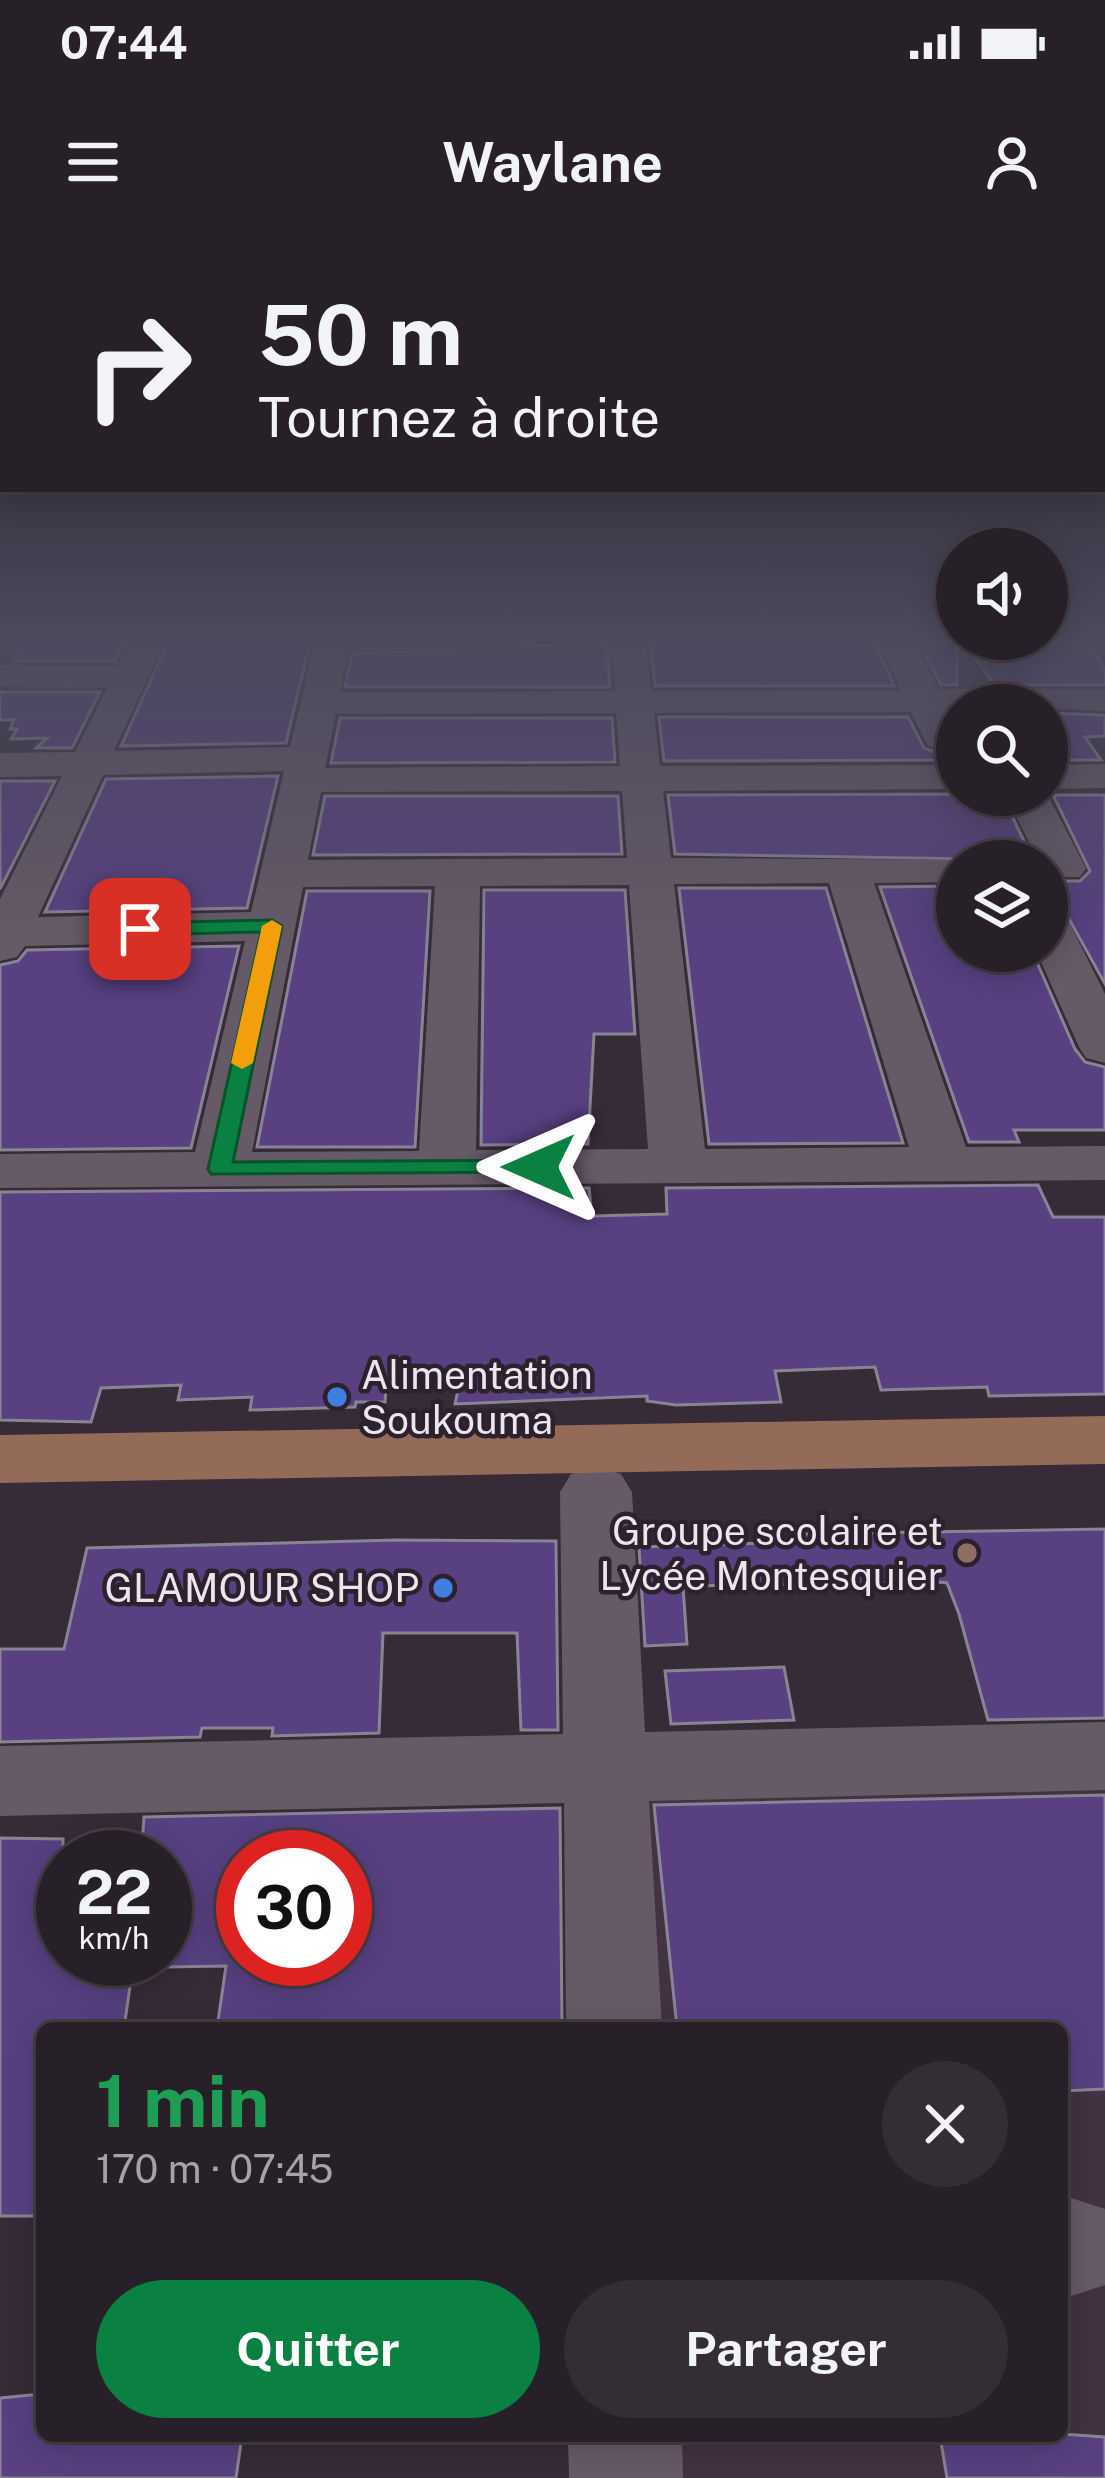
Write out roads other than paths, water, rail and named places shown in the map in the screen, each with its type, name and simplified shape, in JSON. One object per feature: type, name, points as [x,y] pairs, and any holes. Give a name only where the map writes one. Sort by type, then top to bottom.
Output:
[{"type":"main road","points":[[0,1459],[1105,1440]]},
{"type":"main road","points":[[0,1503],[1105,1486]]},
{"type":"street","points":[[99,742],[17,876],[3,940],[272,926]]},
{"type":"street","points":[[220,1169],[312,742]]},
{"type":"street","points":[[639,742],[678,1166]]},
{"type":"street","points":[[0,765],[643,778],[936,774]]},
{"type":"street","points":[[1068,777],[1105,776]]},
{"type":"street","points":[[1040,816],[1072,868]]},
{"type":"street","points":[[283,874],[936,869]]},
{"type":"street","points":[[847,870],[944,1164]]},
{"type":"street","points":[[447,1168],[458,873]]},
{"type":"street","points":[[1068,969],[1105,1047]]},
{"type":"street","points":[[0,1171],[1105,1163]]},
{"type":"street","points":[[596,1492],[614,2022]]},
{"type":"street","points":[[0,1781],[1105,1756]]},
{"type":"street","points":[[625,2442],[626,2478]]},
{"type":"place","name":"Alimentation Soukouma","points":[[337,1397]]},
{"type":"place","name":"Groupe scolaire et Lycée Montesquier","points":[[967,1553]]},
{"type":"place","name":"GLAMOUR SHOP","points":[[443,1588]]}]
